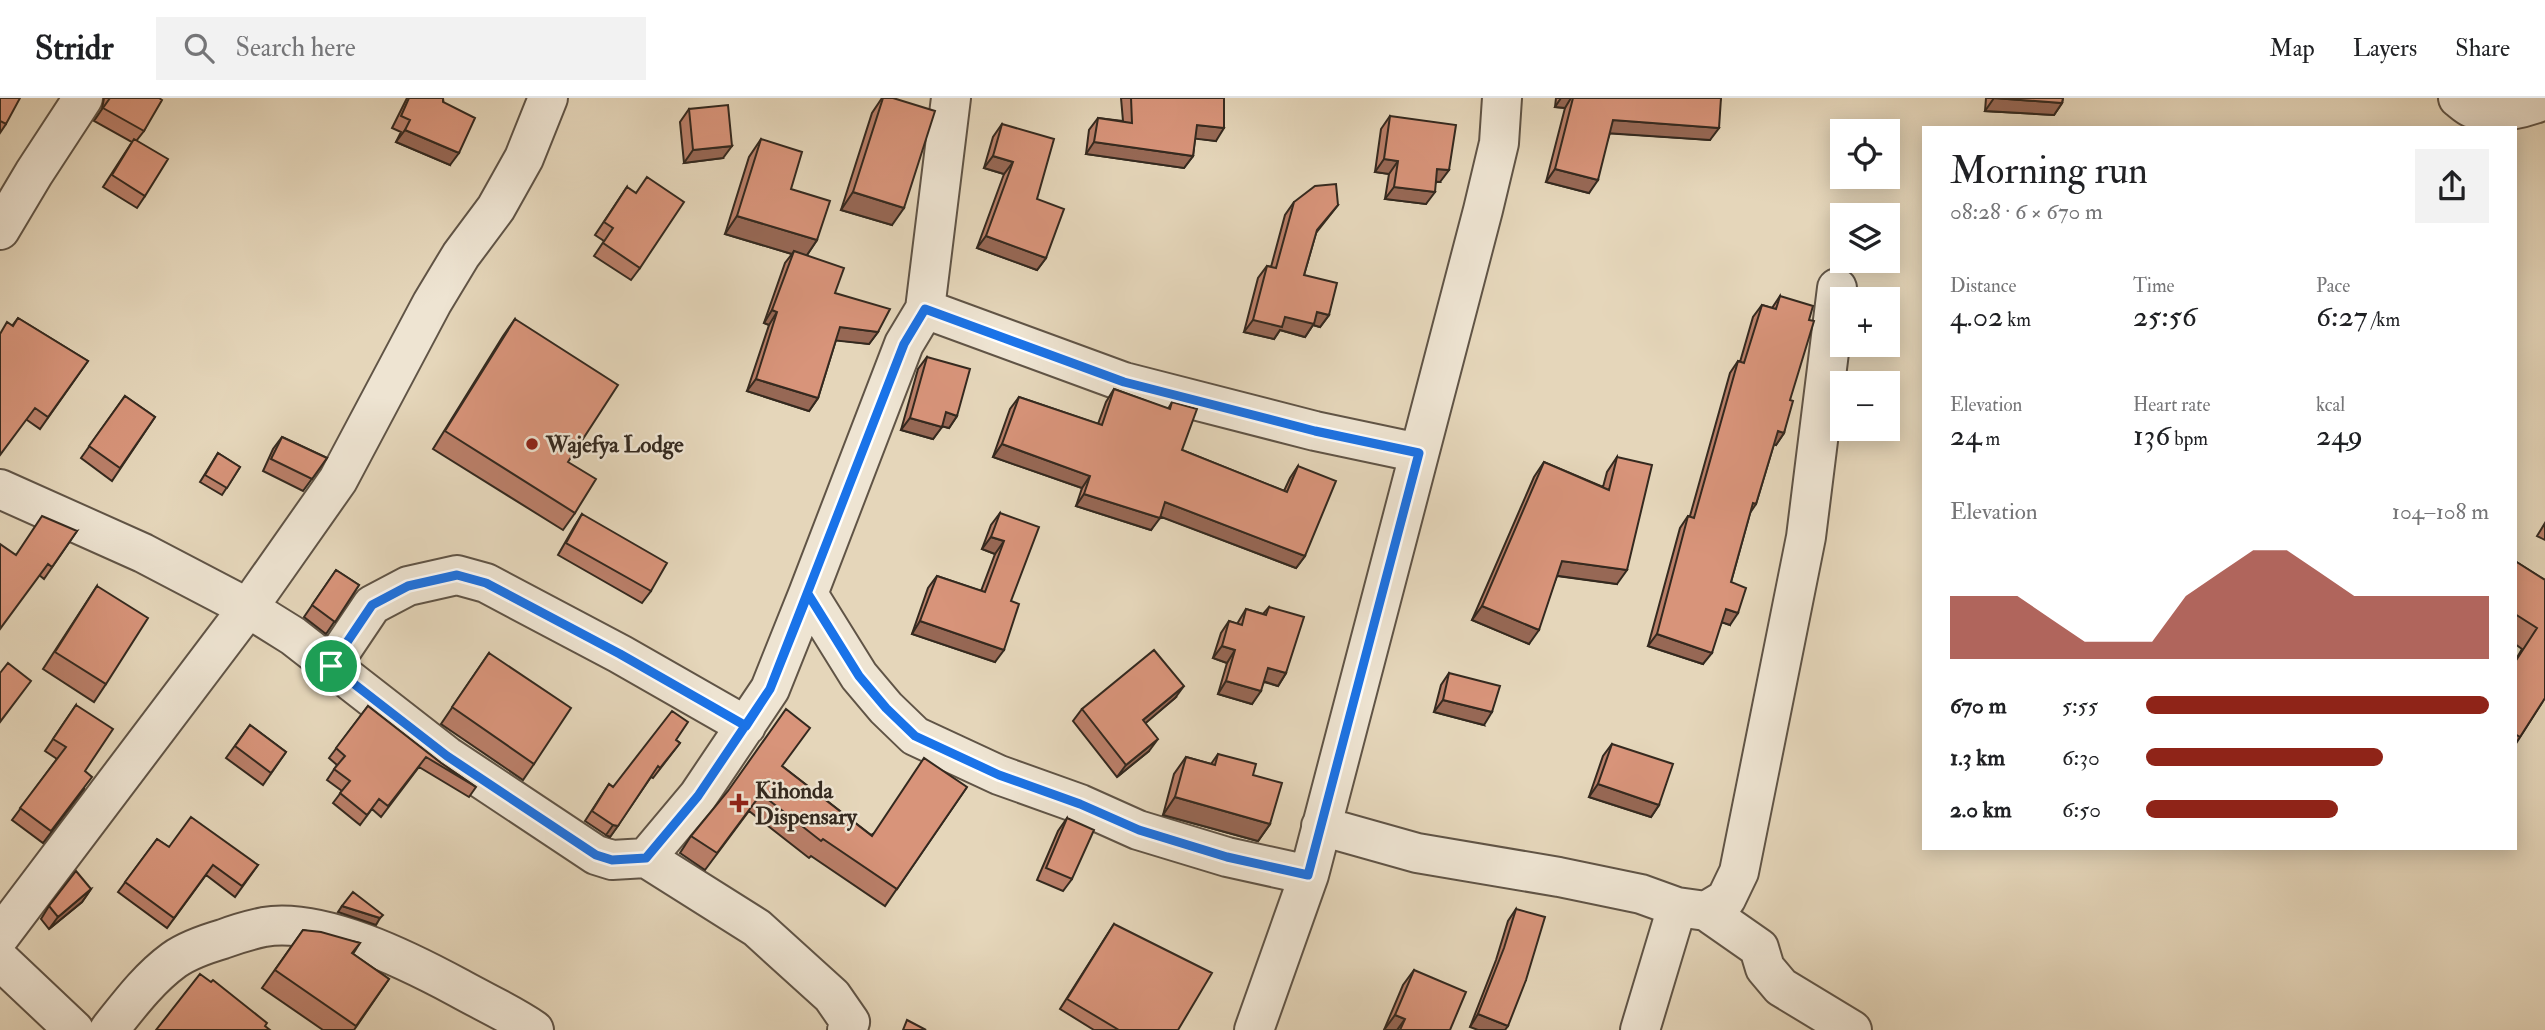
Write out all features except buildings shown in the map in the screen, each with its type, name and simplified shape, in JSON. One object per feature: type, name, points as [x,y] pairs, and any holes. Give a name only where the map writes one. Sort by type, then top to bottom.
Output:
[{"type":"street","points":[[0,230],[83,98]]},
{"type":"street","points":[[0,936],[248,608],[338,480],[432,303],[461,255],[496,208],[524,158],[548,98]]},
{"type":"street","points":[[646,858],[698,796],[770,689],[904,344],[925,309],[951,98]]},
{"type":"street","points":[[1254,1030],[1308,875],[1496,156],[1502,98]]},
{"type":"street","points":[[2458,98],[2471,108],[2491,112],[2529,107],[2545,100]]},
{"type":"street","points":[[925,309],[1124,382],[1315,431],[1419,453]]},
{"type":"street","points":[[1692,909],[1726,899],[1739,872],[1806,537],[1830,344]]},
{"type":"street","points":[[0,489],[143,553],[248,608],[293,636],[447,756],[596,855],[612,860],[646,858],[757,928],[832,996],[850,1022],[847,1030]]},
{"type":"street","points":[[331,666],[372,605],[408,586],[457,575],[486,583],[620,654],[746,726]]},
{"type":"street","points":[[808,594],[859,676],[915,736],[999,775],[1080,804],[1139,830],[1227,857],[1308,875]]},
{"type":"street","points":[[1321,826],[1417,853],[1559,877],[1642,894],[1692,909],[1759,948],[1765,968],[1781,987],[1852,1030]]},
{"type":"street","points":[[1640,1030],[1692,909]]},
{"type":"street","points":[[109,1030],[146,984],[175,960],[201,946],[231,936],[265,927],[289,926],[360,942],[393,954],[534,1030]]},
{"type":"street","points":[[0,960],[74,1030]]},
{"type":"place","name":"Wajefya Lodge","points":[[532,444]]},
{"type":"place","name":"Kihonda Dispensary","points":[[739,803]]},
{"type":"route","points":[[331,666],[372,605],[408,586],[457,575],[486,583],[519,603],[620,654],[746,726],[770,689],[904,344],[925,309],[1124,382],[1315,431],[1419,453],[1308,875],[1227,857],[1139,830],[1080,804],[999,775],[915,736],[859,676],[808,594],[770,689],[746,726],[698,796],[646,858],[612,860],[596,855],[447,756],[331,666]]}]
